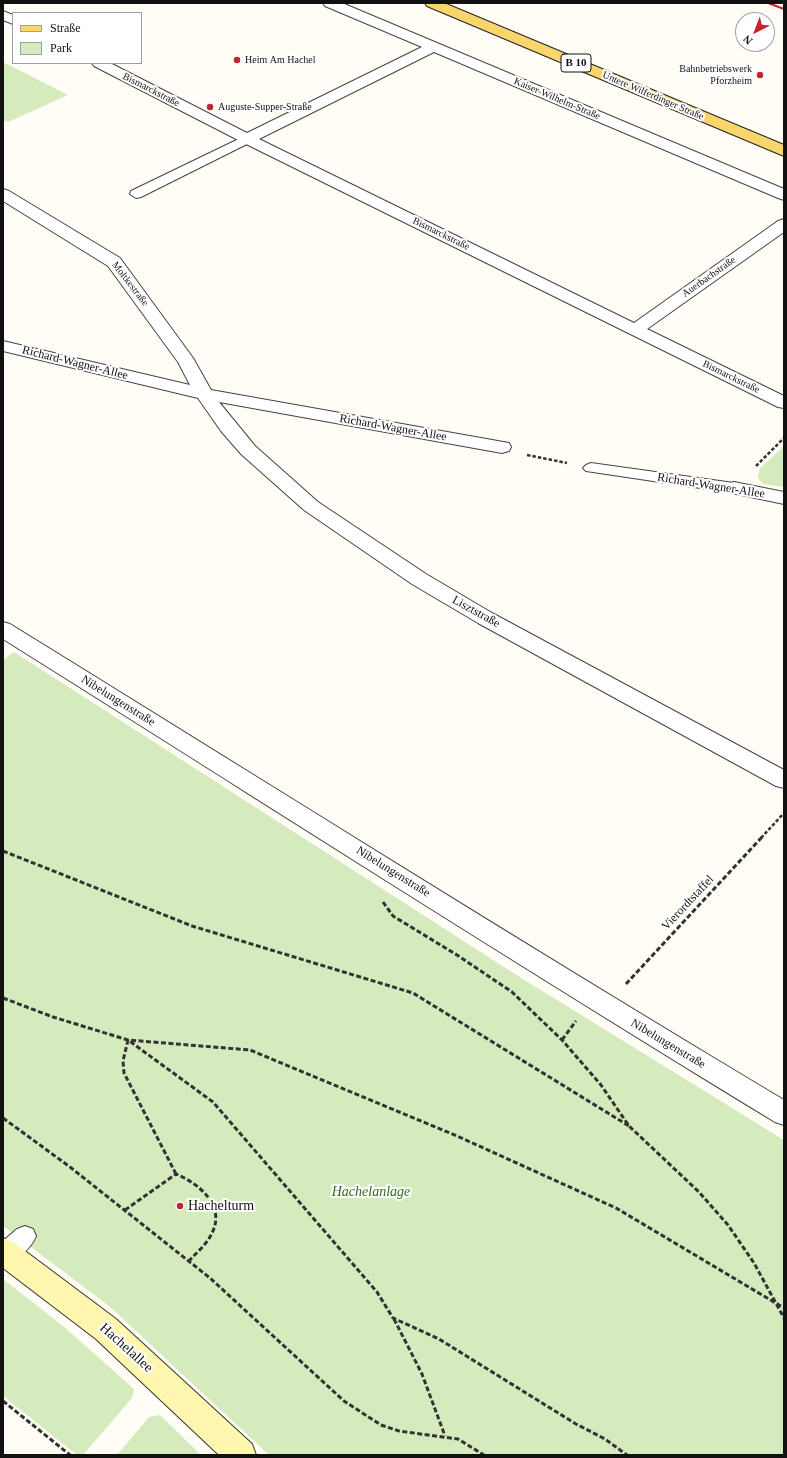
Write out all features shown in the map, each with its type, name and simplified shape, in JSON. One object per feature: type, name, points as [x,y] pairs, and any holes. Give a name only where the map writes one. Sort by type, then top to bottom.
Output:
[{"type":"main road","name":"Untere Wilferdinger Straße","points":[[432,3],[784,151]]},
{"type":"street","name":"Kaiser-Wilhelm-Straße","points":[[330,3],[784,195]]},
{"type":"street","points":[[3,14],[12,19]]},
{"type":"street","points":[[247,139],[433,47]]},
{"type":"street","name":"Bismarckstraße","points":[[100,64],[247,139],[784,403]]},
{"type":"street","name":"Moltkestraße","points":[[4,195],[114,262],[133,285],[187,362],[204,394]]},
{"type":"street","name":"Auerbachstraße","points":[[634,330],[784,224]]},
{"type":"street","name":"Richard-Wagner-Allee","points":[[3,346],[204,394],[502,447]]},
{"type":"street","name":"Lisztstraße","points":[[204,394],[248,450],[271,472],[311,506],[406,571],[485,618],[784,780]]},
{"type":"street","name":"Richard-Wagner-Allee","points":[[734,488],[784,498]]},
{"type":"street","name":"Nibelungenstraße","points":[[3,629],[376,861],[605,1006],[784,1114]]},
{"type":"street","name":"Hachelallee","points":[[9,1248],[106,1330],[241,1455]]},
{"type":"lane","points":[[136,194],[247,139]]},
{"type":"lane","name":"Richard-Wagner-Allee","points":[[591,468],[734,488]]},
{"type":"path","points":[[734,488],[784,438]]},
{"type":"path","points":[[502,447],[534,458],[591,468]]},
{"type":"path","name":"Vierordtstaffel","points":[[605,1006],[784,813]]},
{"type":"path","points":[[3,851],[192,926],[413,993],[629,1126],[699,1192],[728,1225],[754,1263],[784,1318]]},
{"type":"path","points":[[376,861],[379,891],[384,905],[393,916],[457,954],[512,992],[562,1040],[601,1085],[629,1126]]},
{"type":"path","points":[[3,998],[53,1017],[128,1040],[250,1050],[457,1136],[616,1208],[784,1308]]},
{"type":"path","points":[[128,1040],[124,1061],[124,1073],[139,1105],[176,1174],[187,1178],[199,1186],[208,1195],[216,1214],[211,1234],[189,1262]]},
{"type":"path","points":[[128,1040],[213,1102],[377,1292],[393,1318],[422,1374],[445,1436]]},
{"type":"path","points":[[3,1118],[125,1210],[189,1262],[262,1324],[344,1401],[362,1414],[399,1431],[445,1436],[458,1439],[484,1455]]},
{"type":"path","points":[[125,1210],[176,1174]]},
{"type":"path","points":[[393,1318],[439,1339],[576,1424],[605,1439],[628,1455]]},
{"type":"path","points":[[3,1402],[70,1455]]},
{"type":"green space","points":[[3,62],[68,95],[8,122],[3,120]]},
{"type":"green space","points":[[784,446],[784,487],[763,484],[758,478],[760,468]]},
{"type":"green space","name":"Hachelanlage","points":[[14,652],[518,976],[784,1140],[784,1455],[269,1455],[109,1306],[3,1226],[3,660]]},
{"type":"green space","points":[[3,1279],[63,1326],[134,1389],[132,1398],[83,1455],[77,1455],[3,1396]]},
{"type":"green space","points":[[160,1415],[201,1455],[117,1455],[149,1417]]},
{"type":"railway","points":[[768,3],[784,9]]},
{"type":"place","name":"Heim Am Hachel","points":[[237,60]]},
{"type":"place","name":"Bahnbetriebswerk Pforzheim","points":[[760,75]]},
{"type":"place","name":"Auguste-Supper-Straße","points":[[210,107]]},
{"type":"place","name":"Hachelturm","points":[[180,1206]]}]
